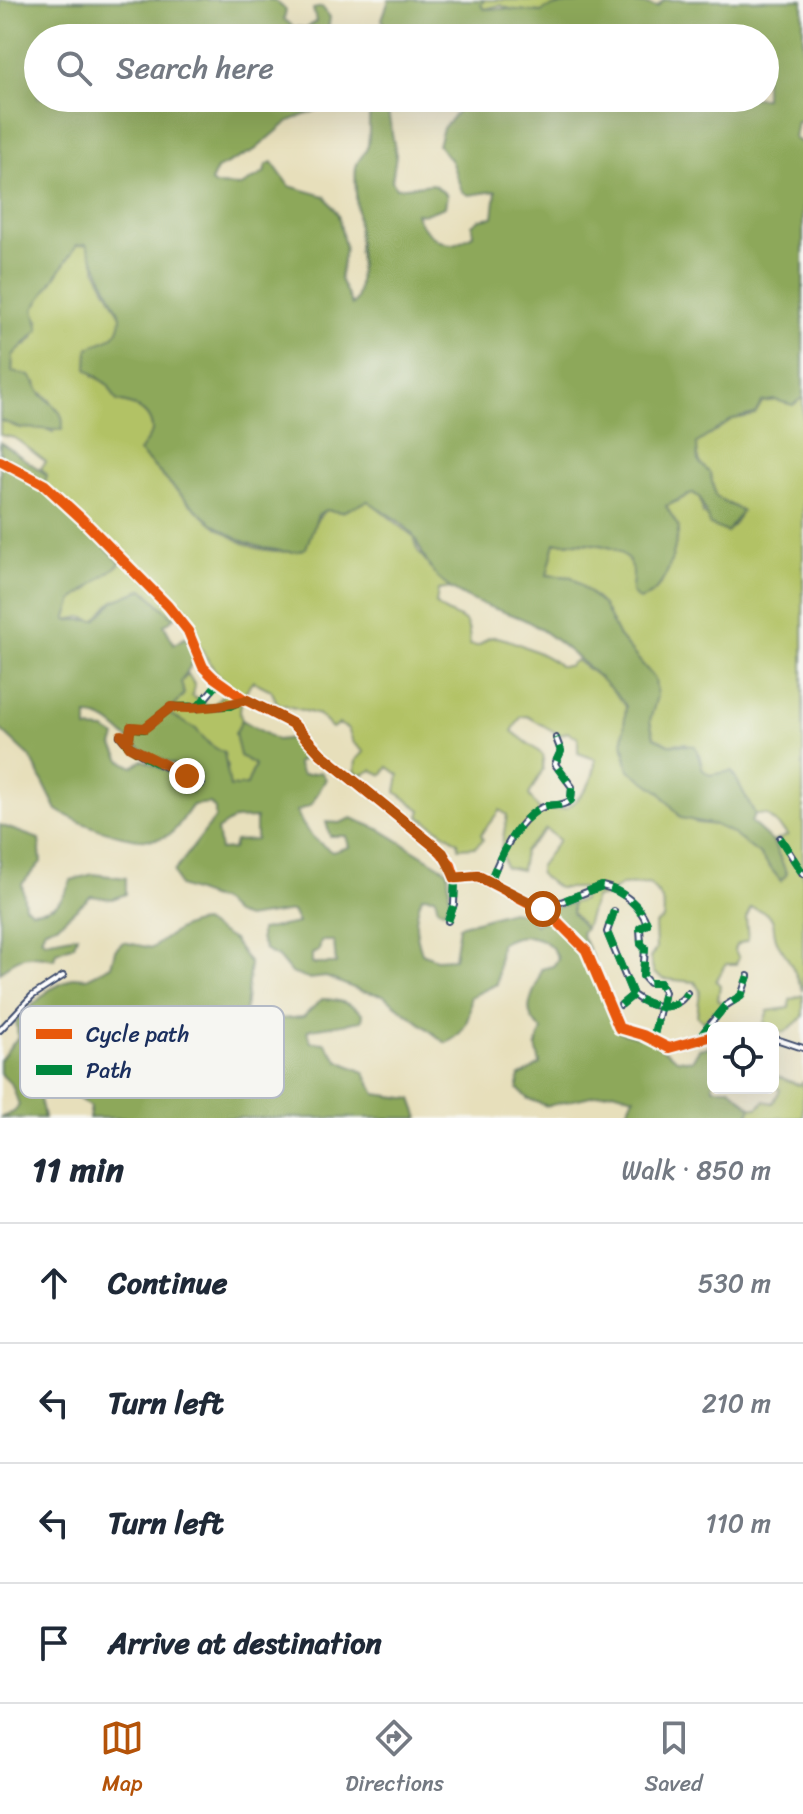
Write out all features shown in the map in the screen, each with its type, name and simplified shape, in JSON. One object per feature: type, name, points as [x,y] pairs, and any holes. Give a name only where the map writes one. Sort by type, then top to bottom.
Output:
[{"type":"street","points":[[0,461],[45,485],[82,519],[168,606],[188,631],[203,667],[219,682],[244,699],[293,724],[321,754],[443,853],[455,878],[454,904],[448,921]]},
{"type":"street","points":[[196,709],[219,682]]},
{"type":"street","points":[[202,784],[153,761],[130,747],[120,736],[129,738],[131,727],[145,728],[171,707],[196,709],[237,705],[244,699]]},
{"type":"street","points":[[490,882],[520,827],[530,815],[546,806],[563,806],[571,800],[572,787],[555,764],[561,751],[556,738]]},
{"type":"street","points":[[780,838],[803,874]]},
{"type":"street","points":[[455,878],[474,875],[543,909],[586,950],[619,1028],[653,1039],[669,1048],[707,1037]]},
{"type":"street","points":[[543,909],[602,886],[623,893],[646,919],[647,924],[640,928],[645,948],[643,976],[649,983],[660,983],[664,988],[664,1001],[659,1008],[653,1039]]},
{"type":"street","points":[[614,911],[607,932],[633,995],[659,1008],[683,999],[687,993]]},
{"type":"street","points":[[23,1006],[32,996],[63,976]]},
{"type":"street","points":[[697,1039],[725,1006],[741,996],[748,976]]},
{"type":"street","points":[[621,1005],[633,995]]},
{"type":"street","points":[[0,1030],[20,1009]]},
{"type":"street","points":[[779,1040],[803,1048]]},
{"type":"green space","points":[[0,0],[274,0],[286,10],[284,19],[290,24],[24,24],[24,112],[312,112],[289,121],[255,150],[217,169],[211,182],[215,185],[241,186],[264,173],[266,165],[272,162],[289,186],[325,196],[338,215],[345,247],[340,279],[352,305],[357,296],[360,262],[356,167],[368,145],[370,112],[388,112],[396,155],[392,181],[396,188],[433,184],[447,195],[445,207],[425,214],[416,213],[431,235],[442,242],[454,244],[473,235],[472,225],[480,219],[493,217],[496,191],[469,195],[462,191],[451,161],[438,145],[443,128],[457,112],[779,112],[779,24],[384,24],[382,19],[389,0],[484,0],[481,5],[484,9],[541,12],[562,5],[596,2],[657,7],[664,0],[803,0],[803,122],[797,122],[794,139],[803,143],[803,397],[793,405],[775,400],[762,402],[755,414],[733,419],[697,443],[698,461],[710,473],[716,497],[742,511],[727,532],[710,525],[700,498],[693,493],[666,506],[679,528],[668,571],[649,596],[639,600],[632,593],[633,570],[627,558],[598,544],[555,543],[547,575],[572,577],[603,605],[619,637],[655,679],[657,696],[650,721],[654,737],[669,744],[695,746],[703,770],[710,775],[732,771],[755,814],[751,822],[773,842],[787,874],[781,881],[759,854],[730,832],[715,825],[681,818],[660,792],[629,770],[623,741],[626,706],[617,696],[591,670],[544,632],[446,585],[431,569],[407,528],[368,501],[342,512],[325,510],[318,515],[306,548],[295,552],[255,545],[235,537],[200,513],[139,452],[152,432],[146,414],[130,404],[117,401],[108,385],[87,369],[88,349],[115,335],[121,316],[86,244],[77,245],[34,309],[39,330],[13,355],[12,372],[32,378],[40,393],[60,413],[62,430],[19,428],[0,420]]},
{"type":"green space","points":[[484,0],[569,0],[542,12],[513,10],[500,5],[484,9],[481,5]]},
{"type":"green space","points":[[322,7],[330,17],[329,24],[312,24],[316,21],[313,9]]},
{"type":"green space","points":[[86,244],[92,250],[96,270],[121,316],[121,325],[113,340],[96,344],[93,375],[108,385],[117,401],[130,404],[146,414],[152,432],[139,452],[192,506],[237,540],[257,548],[290,552],[325,510],[342,512],[368,500],[414,537],[418,551],[439,578],[452,588],[438,590],[436,604],[464,621],[470,645],[478,646],[490,637],[501,638],[539,653],[559,666],[568,666],[576,660],[608,684],[626,706],[623,741],[626,762],[667,798],[676,811],[697,823],[715,825],[730,832],[759,854],[781,881],[784,867],[773,842],[788,835],[767,815],[755,814],[732,771],[710,775],[703,770],[699,754],[686,743],[669,744],[654,737],[650,721],[655,679],[619,637],[603,605],[572,577],[546,575],[555,543],[599,545],[620,552],[628,559],[633,568],[634,587],[639,600],[648,596],[666,574],[677,537],[676,524],[665,507],[693,493],[700,498],[703,514],[732,527],[742,511],[716,498],[698,456],[697,443],[733,419],[751,416],[762,402],[775,400],[793,405],[803,397],[803,991],[776,939],[772,918],[751,908],[746,918],[748,940],[736,945],[734,950],[739,958],[736,964],[726,964],[716,981],[720,985],[718,999],[722,1004],[703,1022],[697,1016],[700,991],[695,982],[664,979],[654,973],[650,958],[656,949],[655,924],[663,919],[664,908],[649,884],[621,885],[607,896],[595,898],[585,928],[572,913],[572,903],[583,900],[581,888],[558,888],[539,874],[539,867],[559,840],[546,829],[524,851],[521,870],[505,867],[501,850],[507,815],[500,810],[481,834],[483,840],[475,847],[459,848],[458,842],[419,816],[421,810],[396,792],[399,775],[388,767],[382,775],[372,770],[362,775],[355,772],[356,760],[364,752],[353,742],[348,729],[339,724],[332,728],[319,715],[277,703],[271,690],[253,681],[242,700],[242,720],[235,734],[255,764],[247,785],[230,787],[226,779],[228,765],[206,740],[168,713],[184,694],[181,682],[188,674],[195,686],[192,696],[207,705],[214,705],[230,686],[215,670],[179,615],[174,618],[154,602],[131,596],[111,603],[96,621],[82,617],[66,620],[73,600],[90,589],[43,491],[47,475],[41,468],[46,462],[15,438],[0,435],[0,420],[53,432],[51,401],[38,390],[36,382],[12,372],[13,355],[34,338],[39,321],[33,309],[77,245]],"holes":[[[527,716],[560,735],[567,732],[578,737],[578,753],[595,759],[595,767],[583,793],[567,808],[540,811],[529,795],[543,769],[543,755],[512,731],[521,717]]]},
{"type":"green space","points":[[0,442],[47,475],[43,491],[53,495],[121,563],[73,600],[66,620],[96,620],[114,601],[143,589],[174,618],[164,625],[174,644],[186,637],[195,658],[181,682],[184,694],[168,713],[196,729],[209,744],[224,753],[230,787],[247,785],[255,765],[240,756],[235,734],[242,720],[277,740],[293,738],[303,749],[304,758],[297,763],[302,775],[321,772],[326,779],[311,805],[297,811],[306,830],[315,839],[332,852],[349,847],[346,836],[330,836],[326,822],[340,823],[352,818],[381,830],[448,871],[450,901],[445,910],[438,909],[435,897],[422,896],[416,918],[422,953],[436,959],[454,958],[459,926],[511,911],[523,913],[535,924],[547,919],[553,908],[572,903],[572,913],[585,928],[581,933],[611,1000],[616,1027],[620,1032],[648,1039],[677,1059],[692,1061],[699,1049],[707,1047],[707,1094],[737,1094],[751,1107],[747,1118],[623,1118],[634,1097],[613,1091],[547,1106],[528,1099],[518,1089],[519,1077],[540,1064],[536,1046],[542,1030],[530,1015],[530,1001],[541,969],[553,966],[558,959],[541,940],[525,936],[500,944],[497,984],[470,997],[466,1024],[458,1035],[446,1043],[383,995],[361,991],[326,977],[308,979],[291,973],[278,957],[266,951],[260,939],[260,930],[298,923],[292,911],[246,918],[234,914],[221,901],[179,886],[174,872],[215,818],[215,809],[210,803],[193,805],[174,831],[159,838],[130,838],[113,834],[57,810],[31,758],[0,729]],"holes":[[[87,716],[110,724],[148,753],[200,775],[192,792],[173,786],[176,775],[143,760],[133,767],[121,760],[113,746],[116,737],[105,730],[87,729]],[[256,818],[256,840],[235,841],[233,849],[220,850],[217,830],[234,819]],[[321,941],[334,941],[336,964],[312,964],[312,954],[319,951]]]},
{"type":"green space","points":[[0,825],[39,839],[41,862],[22,884],[25,906],[32,911],[52,907],[65,894],[71,880],[93,874],[126,878],[126,894],[112,899],[91,896],[59,924],[45,929],[41,938],[45,941],[77,935],[74,945],[56,952],[54,959],[19,958],[0,973]]},
{"type":"green space","points":[[202,922],[233,940],[250,964],[246,1006],[32,1006],[49,990],[74,977],[87,978],[111,966],[115,950],[123,942],[152,948],[194,923]]},
{"type":"green space","points":[[803,995],[803,1017],[785,1032],[779,1033],[779,1022],[764,1022],[768,1011],[789,1008],[790,1000]]},
{"type":"green space","points":[[322,999],[354,1007],[363,1014],[362,1021],[311,1029],[307,1031],[311,1042],[325,1043],[339,1061],[364,1072],[376,1094],[412,1099],[419,1118],[89,1118],[91,1107],[77,1098],[284,1098],[284,1019],[303,1017]]},
{"type":"green space","points":[[20,1017],[20,1098],[39,1098],[44,1118],[0,1118],[14,1112],[19,1105],[12,1085],[0,1073],[0,1060],[18,1037],[16,1021]]},
{"type":"green space","points":[[779,1077],[799,1085],[803,1082],[803,1118],[747,1118],[751,1107],[758,1108],[765,1101],[773,1103],[780,1090]]},
{"type":"marked path","points":[[196,709],[219,682]]},
{"type":"marked path","points":[[202,784],[147,758],[120,736],[129,738],[131,727],[144,729],[171,707],[230,706],[244,699]]},
{"type":"marked path","points":[[490,882],[504,851],[524,821],[541,808],[571,800],[572,787],[555,764],[561,751],[556,738]]},
{"type":"marked path","points":[[780,838],[803,874]]},
{"type":"marked path","points":[[448,921],[454,904],[455,878]]},
{"type":"marked path","points":[[543,909],[602,886],[623,895],[635,905],[647,924],[640,928],[641,944],[645,948],[643,976],[649,983],[660,983],[664,992],[653,1039]]},
{"type":"marked path","points":[[614,911],[607,932],[633,995]]},
{"type":"marked path","points":[[700,1037],[725,1006],[741,996],[748,976]]},
{"type":"marked path","points":[[621,1005],[633,995],[646,1003],[668,1006],[682,1000],[687,993]]},
{"type":"cycle path","points":[[0,461],[45,485],[168,606],[188,631],[203,667],[213,677],[244,699],[293,724],[321,754],[439,850],[451,865],[455,878],[478,876],[550,914],[586,950],[619,1028],[643,1035],[669,1048],[707,1038]]},
{"type":"route","points":[[187,776],[130,747],[121,735],[129,738],[131,727],[145,728],[171,707],[205,709],[237,705],[247,700],[293,724],[321,754],[443,853],[455,878],[478,876],[543,909]]}]
